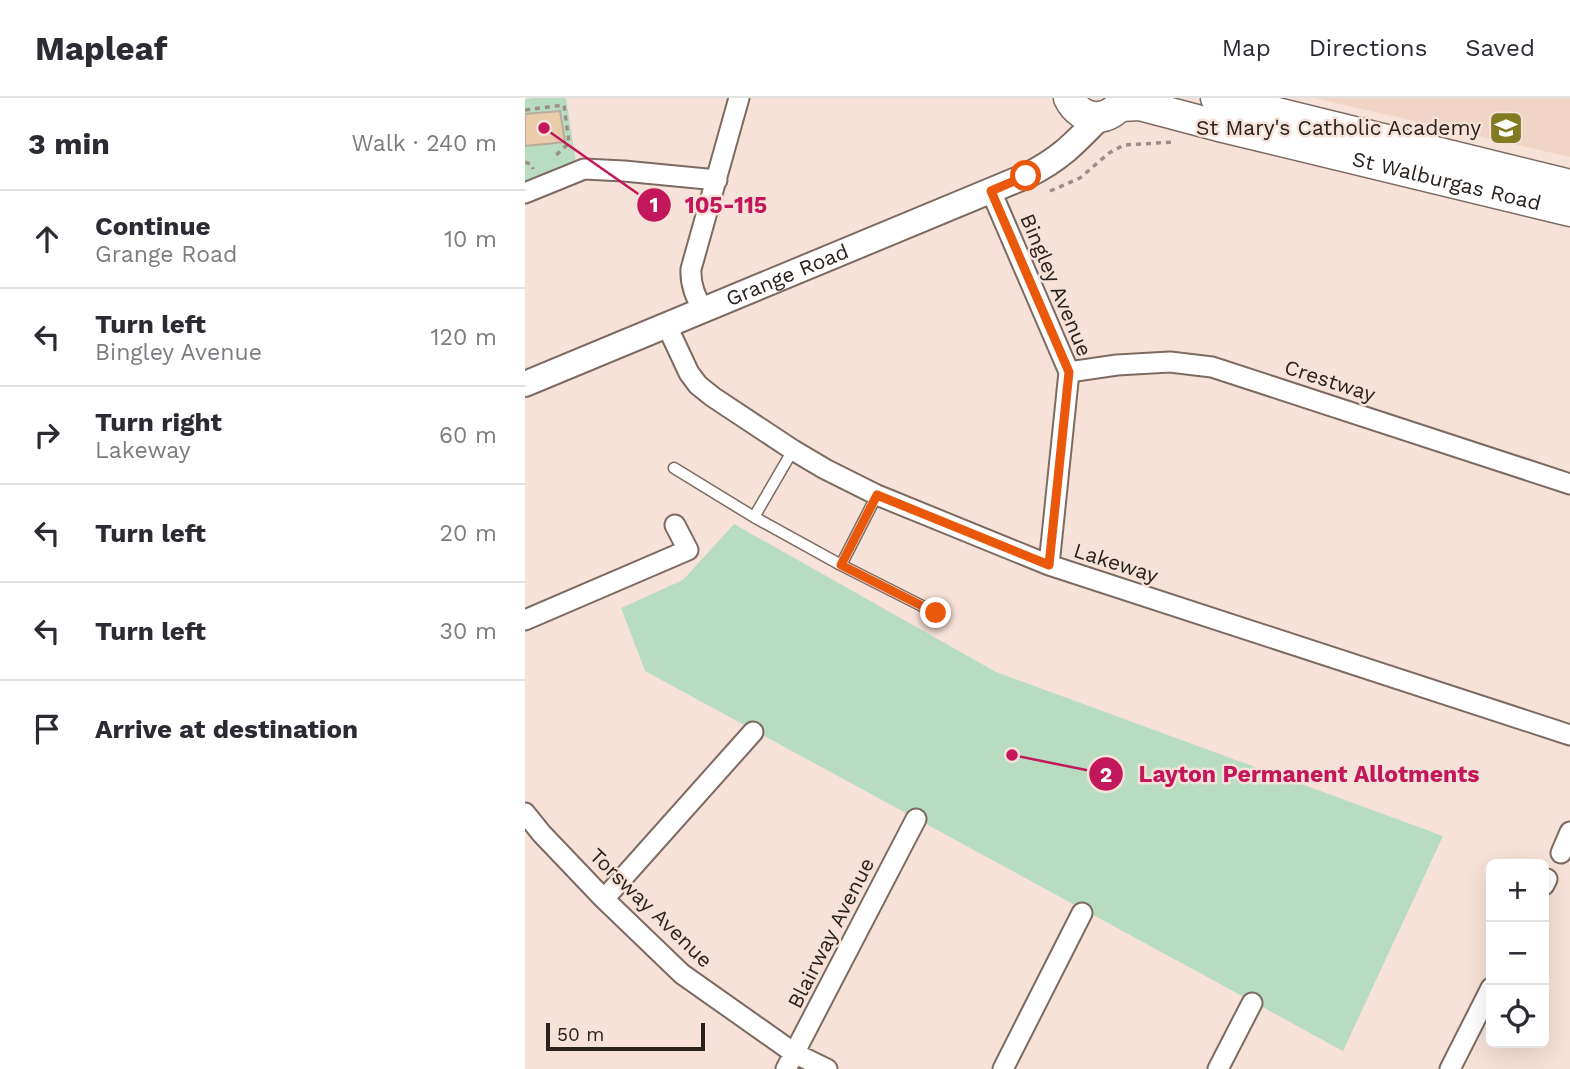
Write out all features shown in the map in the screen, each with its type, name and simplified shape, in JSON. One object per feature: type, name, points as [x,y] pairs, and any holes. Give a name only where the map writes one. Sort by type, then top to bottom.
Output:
[{"type":"main road","name":"St Walburgas Road","points":[[1216,98],[1570,185]]},
{"type":"main road","name":"St Walburgas Road","points":[[1089,104],[1140,105],[1570,211]]},
{"type":"street","points":[[703,311],[692,287],[691,269],[739,98]]},
{"type":"street","name":"Grange Road","points":[[525,384],[1048,165],[1070,148],[1089,104]]},
{"type":"street","points":[[525,193],[584,169],[717,180]]},
{"type":"street","name":"Bingley Avenue","points":[[991,191],[1069,372],[1049,565]]},
{"type":"street","name":"Lakeway","points":[[667,326],[689,373],[698,385],[793,450],[877,495],[1049,565],[1570,735]]},
{"type":"street","name":"Crestway","points":[[1069,372],[1117,365],[1170,362],[1212,367],[1570,484]]},
{"type":"street","points":[[525,620],[688,550],[675,525]]},
{"type":"street","points":[[604,899],[753,732]]},
{"type":"street","name":"Torsway Avenue","points":[[525,813],[604,899],[682,974],[790,1061],[827,1069]]},
{"type":"street","name":"Blairway Avenue","points":[[790,1061],[916,819]]},
{"type":"street","points":[[1561,853],[1570,832]]},
{"type":"street","points":[[1003,1069],[1083,913]]},
{"type":"street","points":[[1450,1069],[1486,998]]},
{"type":"street","points":[[1218,1069],[1252,1003]]},
{"type":"lane","points":[[754,517],[793,450]]},
{"type":"lane","points":[[674,468],[754,517],[936,613]]},
{"type":"lane","points":[[841,565],[877,495]]},
{"type":"path","points":[[525,110],[564,106],[569,143],[550,161],[555,181]]},
{"type":"path","points":[[1043,194],[1080,178],[1109,153],[1124,145],[1186,141]]},
{"type":"shaded area","name":"St Mary's Catholic Academy","points":[[1314,98],[1570,98],[1570,157]]},
{"type":"green space","points":[[566,98],[576,162],[525,182],[525,99]]},
{"type":"green space","points":[[734,524],[996,672],[1443,836],[1343,1051],[645,671],[621,608],[683,580]]},
{"type":"building","points":[[560,111],[565,142],[525,146],[525,114]]},
{"type":"place","name":"105-115","points":[[544,128]]},
{"type":"place","name":"St Mary's Catholic Academy","points":[[1506,128]]},
{"type":"place","name":"Layton Permanent Allotments","points":[[1012,755]]},
{"type":"route","points":[[936,613],[841,565],[877,495],[1049,565],[1069,372],[991,191],[1026,176]]}]
